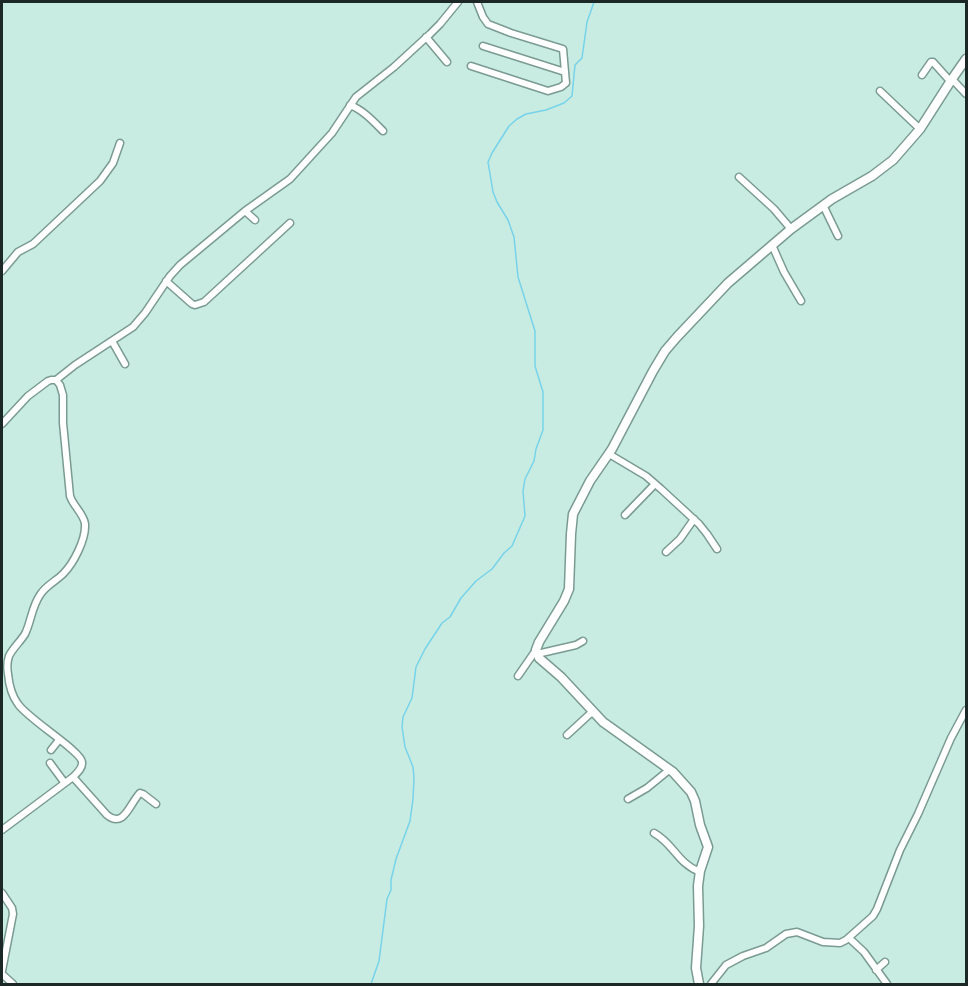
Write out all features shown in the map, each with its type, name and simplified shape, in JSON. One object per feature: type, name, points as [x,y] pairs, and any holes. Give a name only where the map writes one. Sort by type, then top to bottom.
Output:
[{"type":"street","points":[[2,424],[33,392],[48,381],[56,380],[137,324],[166,281],[180,265],[245,211],[296,173],[332,133],[356,97],[426,38],[458,2]]},
{"type":"street","points":[[471,66],[548,91],[566,83],[563,49],[488,24],[477,2]]},
{"type":"street","points":[[426,38],[447,62]]},
{"type":"street","points":[[483,46],[565,72]]},
{"type":"street","points":[[518,676],[536,652],[541,638],[569,589],[573,514],[590,481],[609,454],[665,351],[694,317],[728,283],[792,229],[839,195],[885,167],[898,155],[920,129],[966,59]]},
{"type":"street","points":[[922,75],[933,62],[966,94]]},
{"type":"street","points":[[880,91],[920,129]]},
{"type":"street","points":[[350,105],[368,116],[383,131]]},
{"type":"street","points":[[2,271],[18,252],[31,246],[100,181],[113,163],[120,143]]},
{"type":"street","points":[[739,177],[792,229]]},
{"type":"street","points":[[824,206],[838,236]]},
{"type":"street","points":[[245,211],[255,220]]},
{"type":"street","points":[[166,281],[192,304],[204,302],[290,223]]},
{"type":"street","points":[[772,246],[801,302]]},
{"type":"street","points":[[112,341],[126,364]]},
{"type":"street","points":[[2,830],[72,777],[81,768],[82,760],[24,712],[17,703],[10,685],[7,666],[10,654],[25,634],[39,596],[72,563],[85,527],[84,519],[70,496],[63,423],[63,395],[56,380]]},
{"type":"street","points":[[609,454],[656,484],[694,519],[717,549]]},
{"type":"street","points":[[626,515],[656,484]]},
{"type":"street","points":[[666,552],[680,539],[694,519]]},
{"type":"street","points":[[536,652],[570,646],[583,641]]},
{"type":"street","points":[[536,652],[539,658],[570,686],[592,712],[669,770],[688,788],[695,801],[708,847],[698,886],[699,926],[696,968],[699,984]]},
{"type":"street","points":[[711,984],[726,965],[766,948],[786,934],[797,932],[823,942],[840,943],[849,938],[873,916],[900,850],[966,710]]},
{"type":"street","points":[[567,735],[592,712]]},
{"type":"street","points":[[51,750],[59,740]]},
{"type":"street","points":[[50,763],[64,782]]},
{"type":"street","points":[[628,799],[647,788],[669,770]]},
{"type":"street","points":[[72,777],[113,820],[124,815],[140,793],[156,804]]},
{"type":"street","points":[[654,833],[665,840],[682,861],[700,872]]},
{"type":"street","points":[[2,893],[14,914],[2,973],[13,984]]},
{"type":"street","points":[[849,938],[864,952],[887,984]]},
{"type":"street","points":[[876,970],[885,962]]},
{"type":"waterway","points":[[371,984],[379,961],[387,899],[391,890],[396,859],[410,821],[414,778],[402,727],[403,717],[412,698],[416,667],[425,649],[442,623],[450,617],[461,598],[476,581],[492,569],[512,546],[525,516],[523,491],[525,479],[534,461],[543,430],[543,392],[535,366],[535,331],[518,277],[514,237],[493,192],[488,162],[509,126],[517,119],[526,114],[564,103],[572,96],[575,65],[582,58],[587,22],[594,2]]}]
